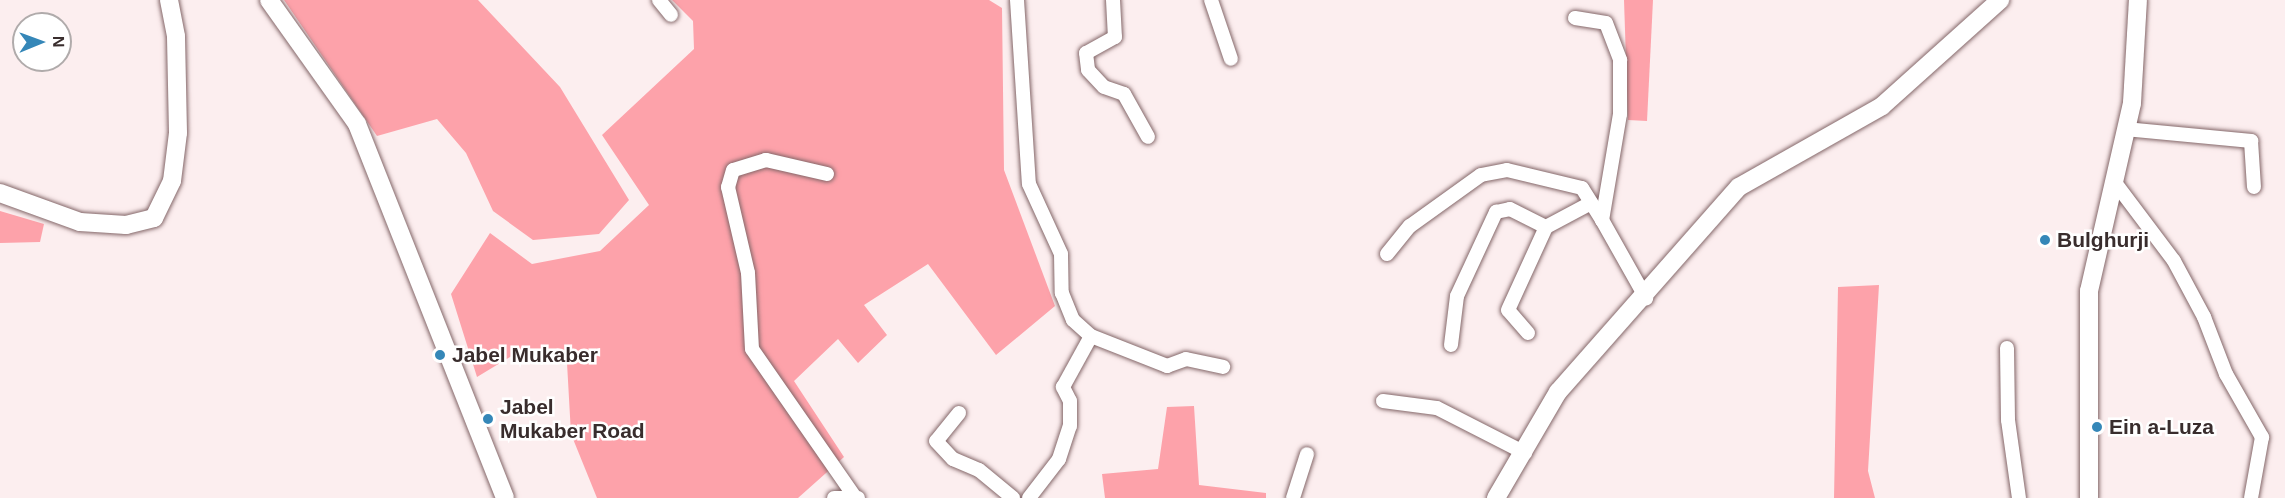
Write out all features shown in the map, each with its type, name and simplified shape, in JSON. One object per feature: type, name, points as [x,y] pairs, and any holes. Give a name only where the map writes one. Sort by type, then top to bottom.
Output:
[{"type":"street","points":[[0,193],[81,222],[126,225],[154,218],[172,182],[178,133],[176,36],[169,0]]},
{"type":"street","points":[[269,0],[357,124],[505,498]]},
{"type":"street","points":[[659,0],[672,15]]},
{"type":"street","points":[[1017,0],[1029,184],[1061,254],[1062,293],[1073,320],[1092,336],[1167,366],[1186,359],[1223,367]]},
{"type":"street","points":[[1113,0],[1115,37],[1086,53],[1088,70],[1104,87],[1124,94],[1148,137]]},
{"type":"street","points":[[1211,0],[1231,59]]},
{"type":"street","points":[[1496,498],[1525,453],[1558,392],[1646,298],[1739,187],[1882,106],[2000,0]]},
{"type":"street","points":[[2089,498],[2089,291],[2125,129],[2138,0]]},
{"type":"street","points":[[1575,18],[1606,23],[1620,60],[1620,114],[1602,220]]},
{"type":"street","points":[[2125,129],[2251,141],[2254,187]]},
{"type":"street","points":[[827,174],[766,160],[733,170],[728,187],[748,273],[752,349],[856,497]]},
{"type":"street","points":[[1387,254],[1410,226],[1481,175],[1507,170],[1541,174],[1582,188],[1646,298]]},
{"type":"street","points":[[2113,180],[2174,261],[2204,316],[2226,374],[2262,437],[2251,498]]},
{"type":"street","points":[[1528,333],[1508,310],[1546,227],[1591,203]]},
{"type":"street","points":[[1451,345],[1460,287],[1496,212],[1510,209],[1546,227]]},
{"type":"street","points":[[1029,498],[1059,459],[1070,426],[1070,401],[1063,387],[1092,336]]},
{"type":"street","points":[[2007,348],[2008,420],[2019,498]]},
{"type":"street","points":[[1383,401],[1437,408],[1525,453]]},
{"type":"street","points":[[959,413],[936,441],[953,459],[979,470],[1013,498]]},
{"type":"street","points":[[1293,498],[1307,454]]},
{"type":"street","points":[[834,498],[856,497]]},
{"type":"shaded area","points":[[284,0],[478,0],[560,87],[629,200],[599,234],[533,240],[493,211],[466,153],[437,119],[377,136]]},
{"type":"shaded area","points":[[672,0],[989,0],[1002,8],[1004,170],[1055,306],[996,355],[928,264],[864,305],[887,335],[858,363],[838,339],[794,381],[844,457],[798,498],[597,498],[571,434],[567,363],[525,348],[477,377],[451,294],[490,233],[532,264],[600,251],[649,205],[602,135],[694,49],[693,21]]},
{"type":"shaded area","points":[[1624,0],[1653,0],[1647,121],[1628,120]]},
{"type":"shaded area","points":[[0,211],[44,224],[40,242],[0,243]]},
{"type":"shaded area","points":[[1879,285],[1868,471],[1875,498],[1834,498],[1838,287]]},
{"type":"shaded area","points":[[1194,406],[1199,485],[1266,493],[1266,498],[1105,498],[1102,474],[1158,469],[1167,407]]},
{"type":"place","name":"Bulghurji","points":[[2045,240]]},
{"type":"place","name":"Jabel Mukaber","points":[[440,355]]},
{"type":"place","name":"Jabel Mukaber Road","points":[[488,419]]},
{"type":"place","name":"Ein a-Luza","points":[[2097,427]]}]
